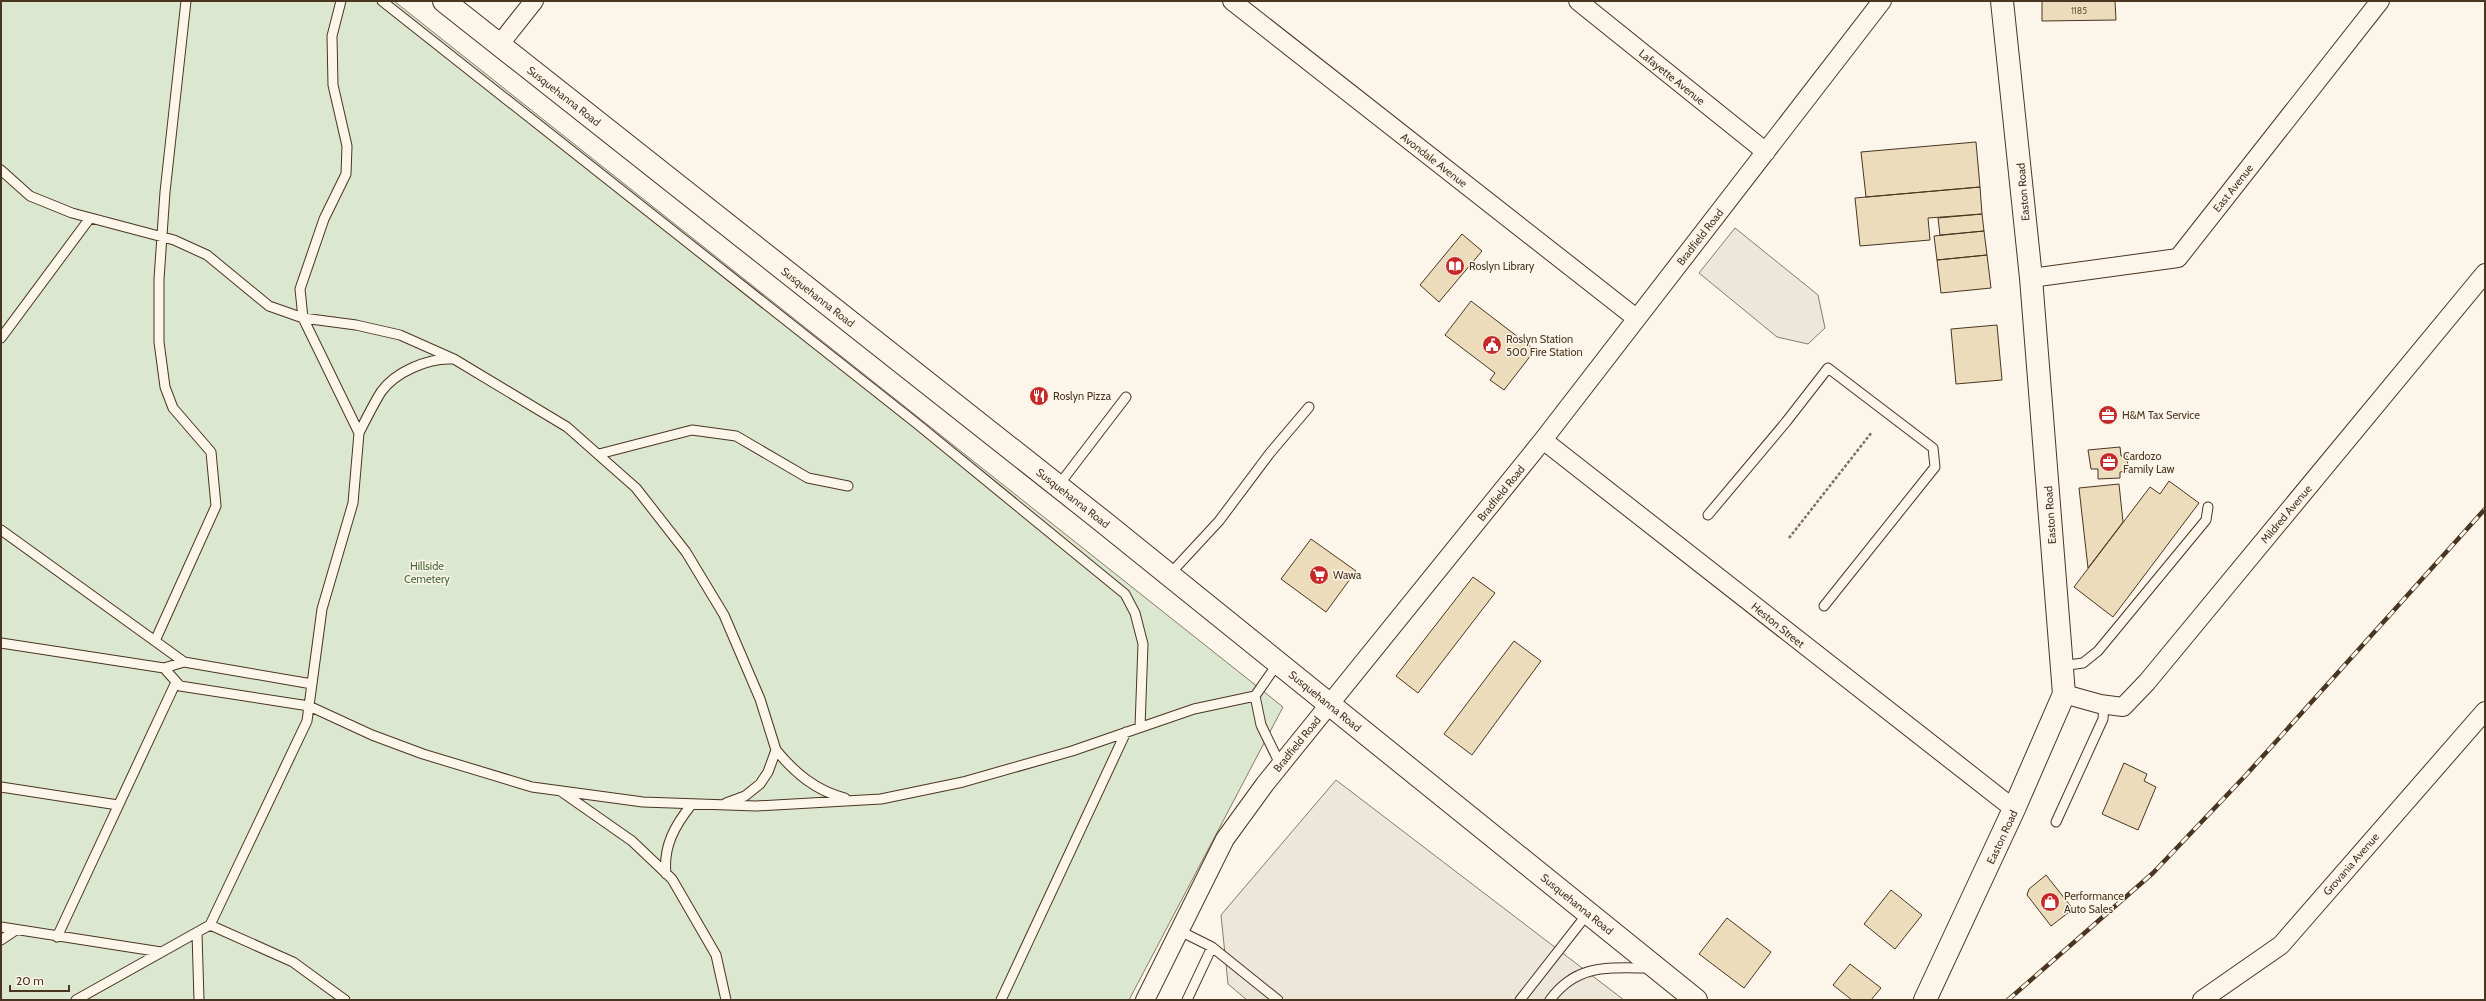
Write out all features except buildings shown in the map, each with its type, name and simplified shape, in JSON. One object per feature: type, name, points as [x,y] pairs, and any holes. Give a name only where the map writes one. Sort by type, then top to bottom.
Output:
[{"type":"main road","name":"Susquehanna Road","points":[[444,1],[1058,486],[1696,1000]]},
{"type":"main road","name":"Easton Road","points":[[1925,1000],[2014,810],[2064,694],[2031,278],[2002,1]]},
{"type":"street","points":[[499,45],[534,1]]},
{"type":"street","name":"Avondale Avenue","points":[[1232,1],[1636,318]]},
{"type":"street","name":"Lafayette Avenue","points":[[1578,1],[1766,152]]},
{"type":"street","name":"Bradfield Road","points":[[1146,1000],[1226,839],[1280,764],[1306,731],[1330,705],[1543,440],[1882,1]]},
{"type":"street","name":"East Avenue","points":[[2031,278],[2178,258],[2380,1]]},
{"type":"street","name":"Mildred Avenue","points":[[2064,694],[2104,704],[2123,706],[2147,682],[2485,273]]},
{"type":"street","name":"Heston Street","points":[[1543,440],[2014,810]]},
{"type":"street","name":"Grovania Avenue","points":[[2202,1000],[2281,945],[2485,711]]},
{"type":"lane","points":[[155,641],[216,506],[211,452],[173,408],[165,387],[159,342],[159,279],[162,238],[174,98],[186,1]]},
{"type":"lane","points":[[341,1],[332,36],[333,78],[348,146],[346,174],[324,219],[300,289],[303,318],[359,433]]},
{"type":"lane","points":[[382,1],[916,423],[1125,594],[1135,613],[1143,644],[1140,727]]},
{"type":"lane","points":[[1,170],[30,196],[72,213],[162,238],[207,255],[269,306],[303,318],[356,325],[400,335],[454,359],[567,427],[636,488],[690,558],[724,615],[760,699],[776,750],[789,766],[809,783],[833,795],[855,800]]},
{"type":"lane","points":[[1,338],[90,218]]},
{"type":"lane","points":[[76,1000],[210,925],[306,721],[322,609],[353,503],[359,433],[382,391],[397,378],[418,366],[444,359],[454,359]]},
{"type":"lane","points":[[1708,515],[1786,422],[1828,368],[1933,448],[1935,466],[1824,606]]},
{"type":"lane","points":[[1058,486],[1126,397]]},
{"type":"lane","points":[[1169,575],[1219,521],[1270,453],[1310,407]]},
{"type":"lane","points":[[599,454],[692,430],[736,436],[808,478],[848,486]]},
{"type":"lane","points":[[2061,666],[2084,663],[2098,652],[2206,520],[2208,507]]},
{"type":"lane","points":[[2,532],[184,662],[312,684]]},
{"type":"lane","points":[[1,642],[164,668],[184,662]]},
{"type":"lane","points":[[164,668],[180,686],[309,706],[372,736],[423,754],[532,787],[643,802],[756,806],[881,799],[963,782],[1072,751],[1194,709],[1255,696],[1278,663]]},
{"type":"lane","points":[[57,937],[176,682]]},
{"type":"lane","points":[[1255,696],[1261,725],[1280,764]]},
{"type":"lane","points":[[2056,822],[2103,719],[2104,704]]},
{"type":"lane","points":[[1001,1000],[1126,732]]},
{"type":"lane","points":[[722,805],[745,796],[760,784],[768,772],[776,750]]},
{"type":"lane","points":[[1,787],[118,805]]},
{"type":"lane","points":[[560,791],[632,841],[672,879],[716,955],[726,1000]]},
{"type":"lane","points":[[666,874],[665,861],[668,842],[681,817],[692,804]]},
{"type":"lane","points":[[1520,1000],[1588,913]]},
{"type":"lane","points":[[210,925],[293,962],[345,1000]]},
{"type":"lane","points":[[1,927],[57,937],[161,952]]},
{"type":"lane","points":[[1,940],[16,930]]},
{"type":"lane","points":[[1180,931],[1212,947],[1278,1000]]},
{"type":"lane","points":[[197,933],[199,1000]]},
{"type":"lane","points":[[1187,1000],[1212,947]]},
{"type":"lane","points":[[1550,1000],[1560,986],[1586,971],[1656,968]]},
{"type":"path","points":[[1789,538],[1872,432]]},
{"type":"green space","name":"Hillside Cemetery","points":[[1,1],[394,1],[1283,707],[1129,1000],[1,1000]]},
{"type":"shaded area","points":[[1735,228],[1818,295],[1825,328],[1808,344],[1777,337],[1699,273]]},
{"type":"shaded area","points":[[1336,780],[1624,1000],[1247,1000],[1228,984],[1221,915]]},
{"type":"railway","points":[[2008,1000],[2153,873],[2246,775],[2485,509]]},
{"type":"place","name":"Roslyn Library","points":[[1455,266]]},
{"type":"place","name":"Roslyn Station 500 Fire Station","points":[[1492,345]]},
{"type":"place","name":"Roslyn Pizza","points":[[1039,396]]},
{"type":"place","name":"H&M Tax Service","points":[[2108,415]]},
{"type":"place","name":"Cardozo Family Law","points":[[2109,462]]},
{"type":"place","name":"Wawa","points":[[1319,575]]},
{"type":"place","name":"Performance Auto Sales","points":[[2050,902]]}]
